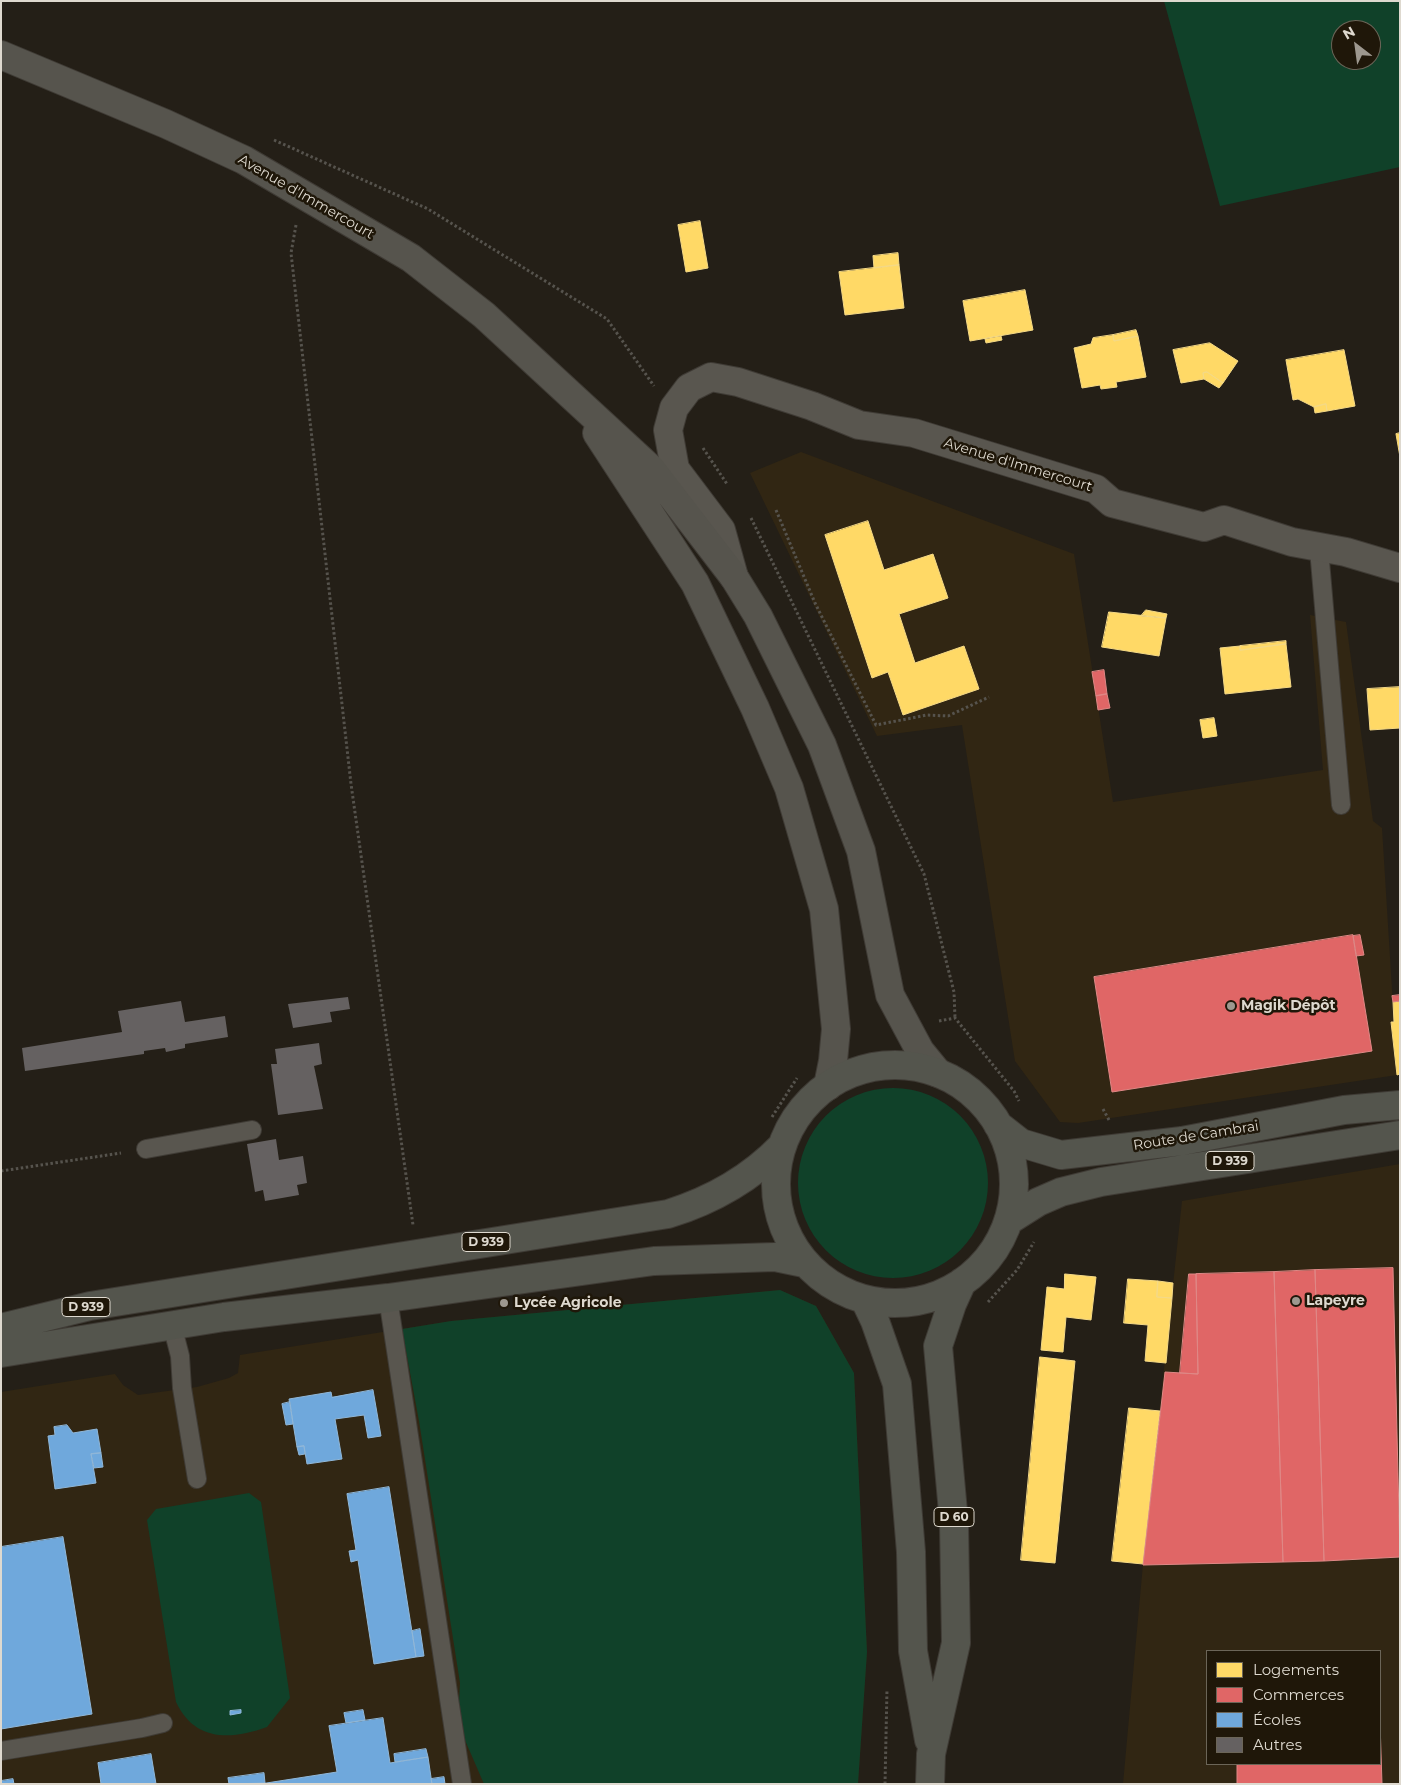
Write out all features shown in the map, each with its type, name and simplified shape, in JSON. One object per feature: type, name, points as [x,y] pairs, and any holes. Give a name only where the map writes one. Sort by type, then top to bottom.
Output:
[{"type":"main road","name":"Avenue d'Immercourt","points":[[1,55],[166,124],[244,160],[411,258],[484,315],[575,398]]},
{"type":"main road","points":[[575,398],[651,469],[734,577],[758,616],[822,745],[861,851],[890,996],[904,1025],[920,1051],[938,1073]]},
{"type":"main road","points":[[575,398],[695,583],[754,708],[789,788],[824,909],[836,1028],[833,1061],[828,1086]]},
{"type":"main road","points":[[881,1066],[910,1066],[938,1073],[965,1088],[988,1109],[998,1125],[1008,1148],[1014,1172],[1014,1197],[1008,1220],[991,1256],[978,1270],[962,1282],[932,1298],[898,1304],[864,1300],[831,1286],[804,1263],[787,1237],[777,1207],[776,1176],[782,1146],[793,1123],[808,1103],[828,1086],[853,1073],[881,1066]]},
{"type":"main road","name":"Route de Cambrai","points":[[998,1125],[1021,1143],[1061,1155],[1182,1141],[1344,1110],[1400,1105]]},
{"type":"main road","name":"D 939","points":[[1008,1220],[1038,1202],[1062,1192],[1101,1182],[1400,1135]]},
{"type":"main road","name":"D 939","points":[[1,1328],[90,1306],[668,1214],[696,1206],[761,1167],[782,1146]]},
{"type":"main road","name":"D 939","points":[[1,1353],[172,1325],[388,1298],[654,1261],[775,1257],[804,1263]]},
{"type":"main road","name":"D 60","points":[[930,1784],[932,1754],[956,1642],[954,1523],[938,1346],[952,1304],[962,1282]]},
{"type":"main road","name":"D 60","points":[[864,1300],[881,1337],[897,1384],[910,1552],[914,1651],[932,1754]]},
{"type":"street","name":"Avenue d'Immercourt","points":[[734,577],[722,530],[675,469],[668,430],[674,408],[688,388],[711,376],[738,382],[812,406],[858,425],[914,433],[1096,488],[1112,503],[1204,527],[1224,520],[1292,542],[1319,549],[1346,552],[1400,568]]},
{"type":"lane","points":[[1319,549],[1341,805]]},
{"type":"lane","points":[[146,1149],[252,1130]]},
{"type":"lane","points":[[388,1298],[462,1784]]},
{"type":"lane","points":[[172,1325],[180,1356],[182,1388],[197,1479]]},
{"type":"lane","points":[[1,1751],[164,1723]]},
{"type":"path","points":[[302,194],[291,253],[351,784],[413,1227],[413,1254]]},
{"type":"path","points":[[776,510],[815,603],[876,725],[927,715],[948,716],[989,698]]},
{"type":"path","points":[[904,1025],[956,1018],[1014,1091],[1022,1107]]},
{"type":"path","points":[[771,1119],[798,1077]]},
{"type":"path","points":[[1,1171],[146,1149]]},
{"type":"path","points":[[984,1306],[1017,1270],[1036,1239]]},
{"type":"shaded area","points":[[801,452],[1074,554],[1113,802],[1323,770],[1310,615],[1346,622],[1373,821],[1382,828],[1394,1022],[1391,1022],[1397,1075],[1078,1123],[1060,1122],[1015,1061],[962,725],[877,736],[750,473]]},
{"type":"shaded area","points":[[1400,1164],[1400,1784],[1123,1784],[1143,1564],[1182,1201]]},
{"type":"shaded area","points":[[780,1290],[816,1306],[854,1373],[867,1652],[858,1784],[1,1784],[1,1392],[115,1374],[123,1385],[138,1395],[197,1387],[229,1378],[238,1373],[240,1355],[451,1321]]},
{"type":"green space","points":[[1164,1],[1400,1],[1400,167],[1220,206]]},
{"type":"green space","points":[[893,1088],[912,1090],[929,1095],[946,1104],[960,1116],[972,1130],[981,1147],[986,1164],[988,1183],[986,1202],[981,1219],[972,1236],[960,1250],[946,1262],[929,1271],[912,1276],[893,1278],[874,1276],[857,1271],[840,1262],[826,1250],[814,1236],[805,1219],[800,1202],[798,1183],[800,1164],[805,1147],[814,1130],[826,1116],[840,1104],[857,1095],[874,1090]]},
{"type":"green space","points":[[780,1290],[816,1306],[854,1373],[867,1652],[858,1784],[484,1784],[458,1724],[460,1683],[419,1421],[402,1329],[451,1321]]},
{"type":"green space","points":[[249,1493],[261,1502],[290,1698],[267,1727],[240,1734],[215,1734],[193,1725],[176,1702],[147,1520],[156,1509]]},
{"type":"building: Logements","points":[[700,221],[708,268],[686,272],[678,225]]},
{"type":"building: Logements","points":[[898,253],[899,265],[874,268],[873,256]]},
{"type":"building: Logements","points":[[899,265],[904,308],[845,315],[839,272]]},
{"type":"building: Logements","points":[[1025,290],[1033,330],[970,341],[963,301]]},
{"type":"building: Logements","points":[[1136,330],[1138,336],[1114,341],[1113,335]]},
{"type":"building: Logements","points":[[1113,335],[1114,341],[1138,336],[1146,377],[1116,382],[1117,387],[1101,389],[1100,385],[1082,388],[1074,348],[1091,344],[1093,338]]},
{"type":"building: Logements","points":[[1001,336],[1002,340],[986,343],[985,339]]},
{"type":"building: Logements","points":[[1210,343],[1238,361],[1223,383],[1207,372],[1203,373],[1204,379],[1181,383],[1173,350]]},
{"type":"building: Logements","points":[[1344,350],[1355,406],[1327,411],[1326,404],[1314,407],[1298,399],[1293,400],[1286,360]]},
{"type":"building: Logements","points":[[1207,372],[1223,383],[1219,388],[1204,379],[1203,373]]},
{"type":"building: Logements","points":[[1326,404],[1327,411],[1315,413],[1314,407]]},
{"type":"building: Logements","points":[[1400,433],[1400,457],[1396,434]]},
{"type":"building: Logements","points":[[868,521],[884,570],[933,554],[948,598],[899,614],[915,663],[964,646],[979,689],[903,715],[888,672],[872,678],[825,535]]},
{"type":"building: Logements","points":[[1146,610],[1167,614],[1166,618],[1141,616]]},
{"type":"building: Logements","points":[[1109,612],[1166,618],[1159,656],[1102,647]]},
{"type":"building: Logements","points":[[1286,641],[1286,644],[1240,650],[1240,646]]},
{"type":"building: Logements","points":[[1286,644],[1291,687],[1225,694],[1220,648],[1240,646],[1240,650]]},
{"type":"building: Logements","points":[[1400,687],[1400,728],[1370,730],[1367,689]]},
{"type":"building: Logements","points":[[1214,718],[1217,736],[1203,738],[1200,720]]},
{"type":"building: Logements","points":[[1400,1001],[1400,1074],[1397,1075],[1391,1022],[1394,1022],[1393,1002]]},
{"type":"building: Logements","points":[[1065,1274],[1096,1277],[1091,1320],[1066,1317],[1063,1352],[1041,1350],[1047,1287],[1064,1289]]},
{"type":"building: Logements","points":[[1128,1279],[1158,1281],[1157,1297],[1172,1298],[1166,1363],[1145,1361],[1148,1325],[1124,1323]]},
{"type":"building: Logements","points":[[1158,1281],[1173,1283],[1172,1298],[1157,1297]]},
{"type":"building: Logements","points":[[1040,1357],[1075,1361],[1055,1563],[1021,1560]]},
{"type":"building: Logements","points":[[1129,1408],[1160,1411],[1143,1564],[1112,1561]]},
{"type":"building: Commerces","points":[[1104,670],[1107,694],[1096,696],[1092,672]]},
{"type":"building: Commerces","points":[[1107,694],[1110,708],[1098,710],[1096,696]]},
{"type":"building: Commerces","name":"Magik Dépôt","points":[[1353,935],[1372,1051],[1112,1092],[1094,977]]},
{"type":"building: Commerces","points":[[1360,935],[1364,955],[1356,956],[1353,936]]},
{"type":"building: Commerces","points":[[1400,995],[1400,1001],[1393,1002],[1392,996]]},
{"type":"building: Commerces","points":[[1393,1268],[1400,1557],[1324,1561],[1315,1270]]},
{"type":"building: Commerces","points":[[1315,1270],[1324,1561],[1283,1562],[1274,1272]]},
{"type":"building: Commerces","points":[[1274,1272],[1283,1562],[1143,1565],[1165,1372],[1198,1374],[1196,1274]]},
{"type":"building: Commerces","points":[[1189,1274],[1196,1274],[1198,1374],[1180,1373]]},
{"type":"building: Commerces","points":[[1381,1753],[1382,1784],[1237,1784],[1237,1765],[1381,1765]]},
{"type":"building: Écoles","points":[[373,1390],[381,1436],[368,1438],[364,1415],[335,1419],[342,1459],[307,1464],[304,1446],[297,1447],[289,1399],[331,1392],[332,1397]]},
{"type":"building: Écoles","points":[[290,1402],[293,1424],[286,1425],[282,1404]]},
{"type":"building: Écoles","points":[[67,1425],[73,1433],[97,1429],[101,1453],[91,1454],[96,1483],[55,1489],[48,1436],[55,1435],[54,1427]]},
{"type":"building: Écoles","points":[[304,1446],[305,1454],[299,1455],[297,1447]]},
{"type":"building: Écoles","points":[[101,1453],[103,1467],[94,1468],[91,1454]]},
{"type":"building: Écoles","points":[[389,1487],[416,1657],[374,1664],[358,1560],[351,1562],[349,1551],[356,1550],[347,1494]]},
{"type":"building: Écoles","points":[[63,1537],[92,1714],[1,1729],[1,1547]]},
{"type":"building: Écoles","points":[[420,1629],[424,1656],[416,1657],[412,1631]]},
{"type":"building: Écoles","points":[[241,1710],[241,1713],[230,1715],[230,1711]]},
{"type":"building: Écoles","points":[[363,1710],[365,1720],[346,1723],[344,1713]]},
{"type":"building: Écoles","points":[[383,1718],[390,1763],[428,1757],[432,1784],[260,1784],[337,1772],[329,1726]]},
{"type":"building: Écoles","points":[[426,1749],[428,1757],[395,1762],[394,1754]]},
{"type":"building: Écoles","points":[[151,1754],[156,1784],[101,1784],[98,1763]]},
{"type":"building: Écoles","points":[[264,1773],[265,1783],[229,1784],[228,1778]]},
{"type":"building: Écoles","points":[[444,1777],[445,1784],[432,1784],[431,1779]]},
{"type":"building: Écoles","points":[[13,1779],[14,1784],[1,1784],[1,1781]]},
{"type":"building: Autres","points":[[348,997],[350,1009],[330,1012],[332,1022],[293,1028],[288,1004]]},
{"type":"building: Autres","points":[[181,1001],[185,1022],[225,1016],[228,1037],[185,1044],[185,1048],[166,1052],[165,1048],[144,1051],[144,1054],[25,1071],[22,1048],[122,1032],[118,1011]]},
{"type":"building: Autres","points":[[319,1043],[322,1064],[314,1066],[323,1109],[278,1115],[271,1064],[277,1064],[275,1049]]},
{"type":"building: Autres","points":[[276,1139],[279,1160],[303,1156],[307,1183],[297,1185],[299,1195],[265,1201],[263,1190],[255,1192],[247,1144]]},
{"type":"place","name":"Magik Dépôt","points":[[1231,1006]]},
{"type":"place","name":"Lapeyre","points":[[1296,1301]]},
{"type":"place","name":"Lycée Agricole","points":[[504,1303]]}]
